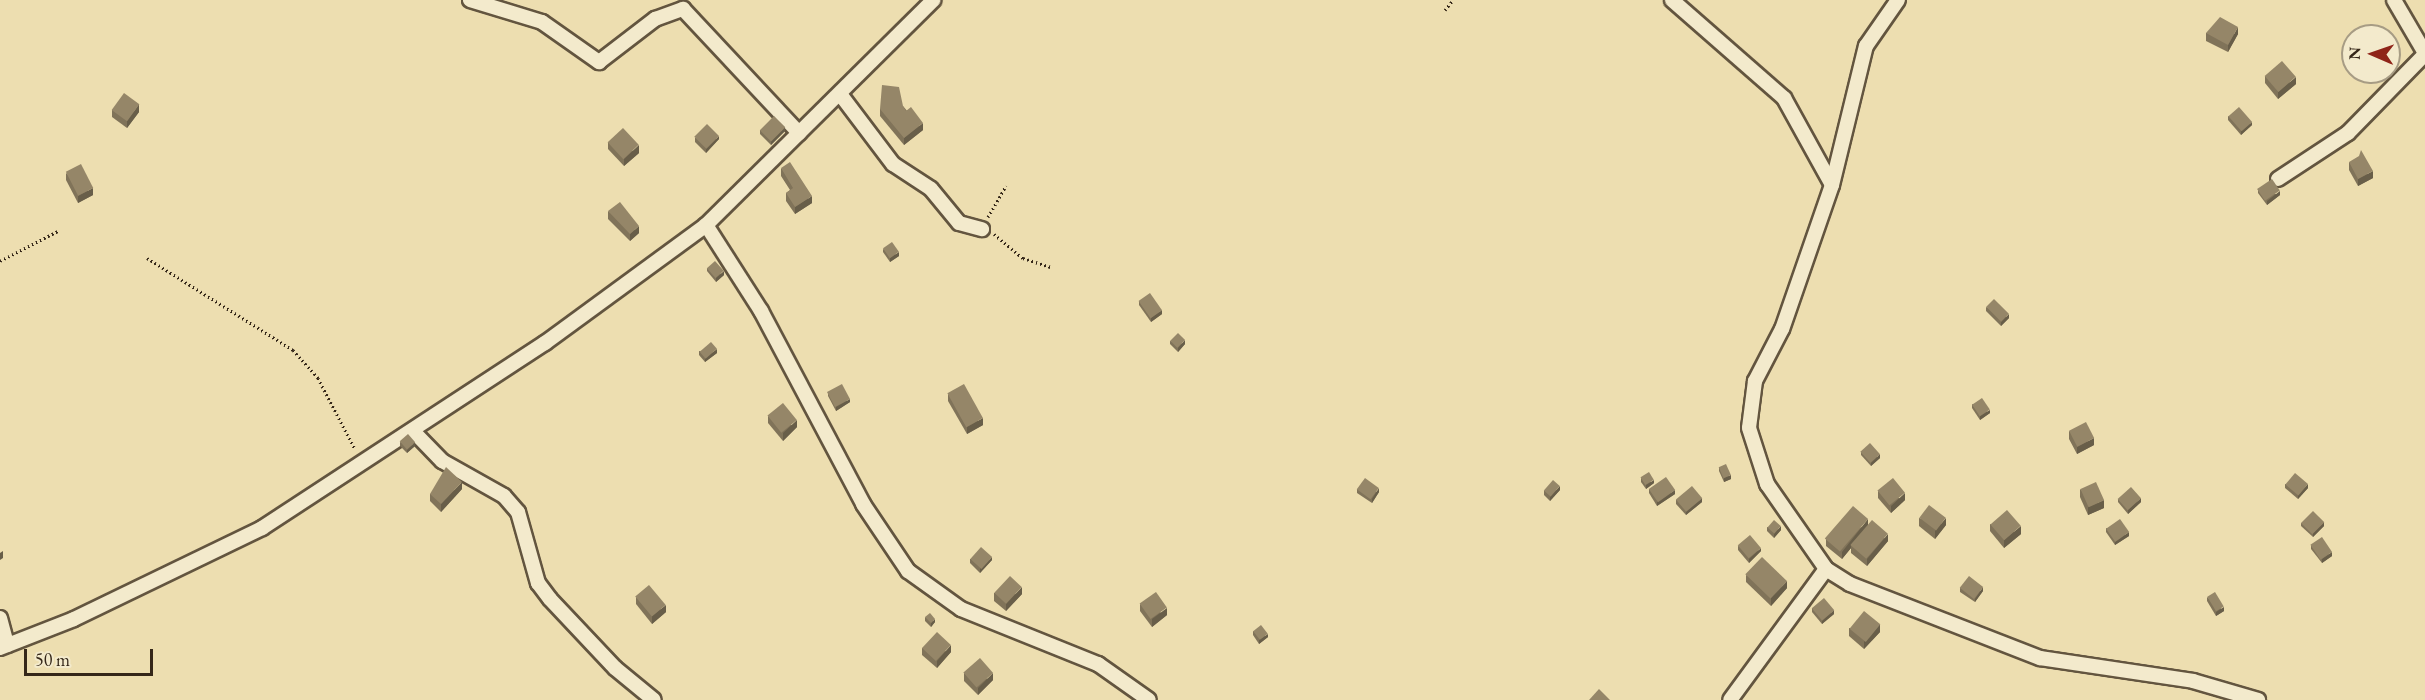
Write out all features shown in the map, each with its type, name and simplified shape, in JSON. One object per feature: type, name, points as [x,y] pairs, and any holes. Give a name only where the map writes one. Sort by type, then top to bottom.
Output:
[{"type":"street","points":[[470,0],[542,22],[599,62],[655,19],[683,9],[799,133]]},
{"type":"street","points":[[0,618],[4,646],[232,543],[413,431],[545,343],[706,225],[933,0]]},
{"type":"street","points":[[1672,0],[1785,98],[1832,185]]},
{"type":"street","points":[[1898,0],[1866,46],[1832,185],[1782,328],[1755,381],[1749,428],[1767,484],[1826,569],[1850,584],[2040,658],[2210,684],[2258,700]]},
{"type":"street","points":[[2278,180],[2348,132],[2425,54],[2394,0]]},
{"type":"street","points":[[840,94],[893,164],[931,189],[959,223],[982,229]]},
{"type":"street","points":[[706,225],[761,311],[863,504],[908,571],[962,609],[1098,664],[1149,700]]},
{"type":"street","points":[[413,431],[442,461],[504,496],[518,512],[538,583],[550,599],[615,668],[654,700]]},
{"type":"street","points":[[1730,700],[1826,569]]},
{"type":"path","points":[[1445,10],[1452,0]]},
{"type":"path","points":[[1006,186],[982,229],[1003,238],[1023,258],[1051,267]]},
{"type":"path","points":[[0,261],[58,231]]},
{"type":"path","points":[[147,258],[293,350],[318,378],[362,464]]},
{"type":"building","points":[[2220,17],[2238,27],[2228,45],[2206,33]]},
{"type":"building","points":[[2282,61],[2296,77],[2278,92],[2265,76]]},
{"type":"building","points":[[882,85],[899,87],[906,111],[911,107],[923,123],[904,138],[880,109]]},
{"type":"building","points":[[124,93],[139,104],[127,121],[112,110]]},
{"type":"building","points":[[2239,107],[2252,122],[2242,131],[2228,116]]},
{"type":"building","points":[[774,116],[785,127],[771,141],[760,130]]},
{"type":"building","points":[[707,124],[719,136],[706,149],[694,137]]},
{"type":"building","points":[[623,128],[639,145],[623,159],[608,142]]},
{"type":"building","points":[[2361,150],[2373,171],[2358,179],[2349,162],[2359,156]]},
{"type":"building","points":[[790,162],[812,196],[795,207],[786,193],[793,188],[781,168]]},
{"type":"building","points":[[81,164],[93,188],[78,196],[66,172]]},
{"type":"building","points":[[2272,179],[2280,191],[2265,201],[2257,189]]},
{"type":"building","points":[[620,202],[639,226],[630,234],[608,211]]},
{"type":"building","points":[[892,242],[899,252],[890,258],[883,248]]},
{"type":"building","points":[[715,261],[724,271],[716,278],[707,268]]},
{"type":"building","points":[[1150,293],[1162,310],[1151,318],[1139,301]]},
{"type":"building","points":[[1994,299],[2009,314],[2001,322],[1986,307]]},
{"type":"building","points":[[1178,333],[1185,340],[1177,348],[1170,341]]},
{"type":"building","points":[[711,342],[717,349],[706,359],[700,352]]},
{"type":"building","points":[[842,384],[850,399],[835,407],[827,392]]},
{"type":"building","points":[[964,384],[983,418],[966,427],[947,393]]},
{"type":"building","points":[[1982,398],[1990,410],[1980,416],[1972,405]]},
{"type":"building","points":[[783,403],[797,420],[781,433],[767,416]]},
{"type":"building","points":[[2086,422],[2094,438],[2077,447],[2069,431]]},
{"type":"building","points":[[408,434],[415,442],[407,450],[400,441]]},
{"type":"building","points":[[1870,443],[1880,454],[1870,463],[1860,452]]},
{"type":"building","points":[[1726,464],[1731,475],[1724,478],[1719,467]]},
{"type":"building","points":[[446,467],[462,482],[441,504],[430,494]]},
{"type":"building","points":[[1649,472],[1654,480],[1645,485],[1641,477]]},
{"type":"building","points":[[2295,473],[2308,484],[2298,495],[2285,484]]},
{"type":"building","points":[[1666,477],[1675,490],[1658,502],[1649,489]]},
{"type":"building","points":[[1365,478],[1379,488],[1371,499],[1357,489]]},
{"type":"building","points":[[1893,478],[1905,493],[1889,505],[1877,491]]},
{"type":"building","points":[[1553,480],[1560,486],[1551,496],[1544,491]]},
{"type":"building","points":[[2096,482],[2104,500],[2089,507],[2080,489]]},
{"type":"building","points":[[1692,486],[1702,498],[1686,512],[1676,499]]},
{"type":"building","points":[[2131,487],[2141,498],[2128,510],[2118,499]]},
{"type":"building","points":[[1929,505],[1946,518],[1936,530],[1919,518]]},
{"type":"building","points":[[1853,506],[1868,519],[1840,552],[1825,538]]},
{"type":"building","points":[[2007,510],[2021,526],[2004,540],[1990,524]]},
{"type":"building","points":[[2313,511],[2324,522],[2312,534],[2301,523]]},
{"type":"building","points":[[2120,519],[2129,532],[2115,542],[2106,529]]},
{"type":"building","points":[[1774,520],[1781,526],[1774,533],[1767,528]]},
{"type":"building","points":[[1872,520],[1888,534],[1866,559],[1850,545]]},
{"type":"building","points":[[1750,535],[1761,548],[1749,558],[1738,545]]},
{"type":"building","points":[[2322,537],[2332,552],[2320,560],[2310,545]]},
{"type":"building","points":[[981,547],[992,557],[981,569],[970,559]]},
{"type":"building","points":[[1762,557],[1787,581],[1771,599],[1745,574]]},
{"type":"building","points":[[1010,576],[1022,587],[1006,604],[994,593]]},
{"type":"building","points":[[1969,576],[1983,587],[1974,599],[1960,588]]},
{"type":"building","points":[[649,585],[666,605],[652,616],[635,597]]},
{"type":"building","points":[[1156,592],[1167,608],[1151,619],[1140,603]]},
{"type":"building","points":[[2215,592],[2224,607],[2216,611],[2207,597]]},
{"type":"building","points":[[1824,598],[1834,610],[1822,621],[1812,608]]},
{"type":"building","points":[[1864,611],[1880,624],[1866,642],[1850,629]]},
{"type":"building","points":[[930,613],[935,619],[931,623],[925,617]]},
{"type":"building","points":[[1261,625],[1268,634],[1260,640],[1253,631]]},
{"type":"building","points":[[937,632],[951,645],[936,661],[922,648]]},
{"type":"building","points":[[980,658],[993,673],[977,688],[963,672]]},
{"type":"building","points":[[1599,689],[1610,700],[1589,700]]}]
